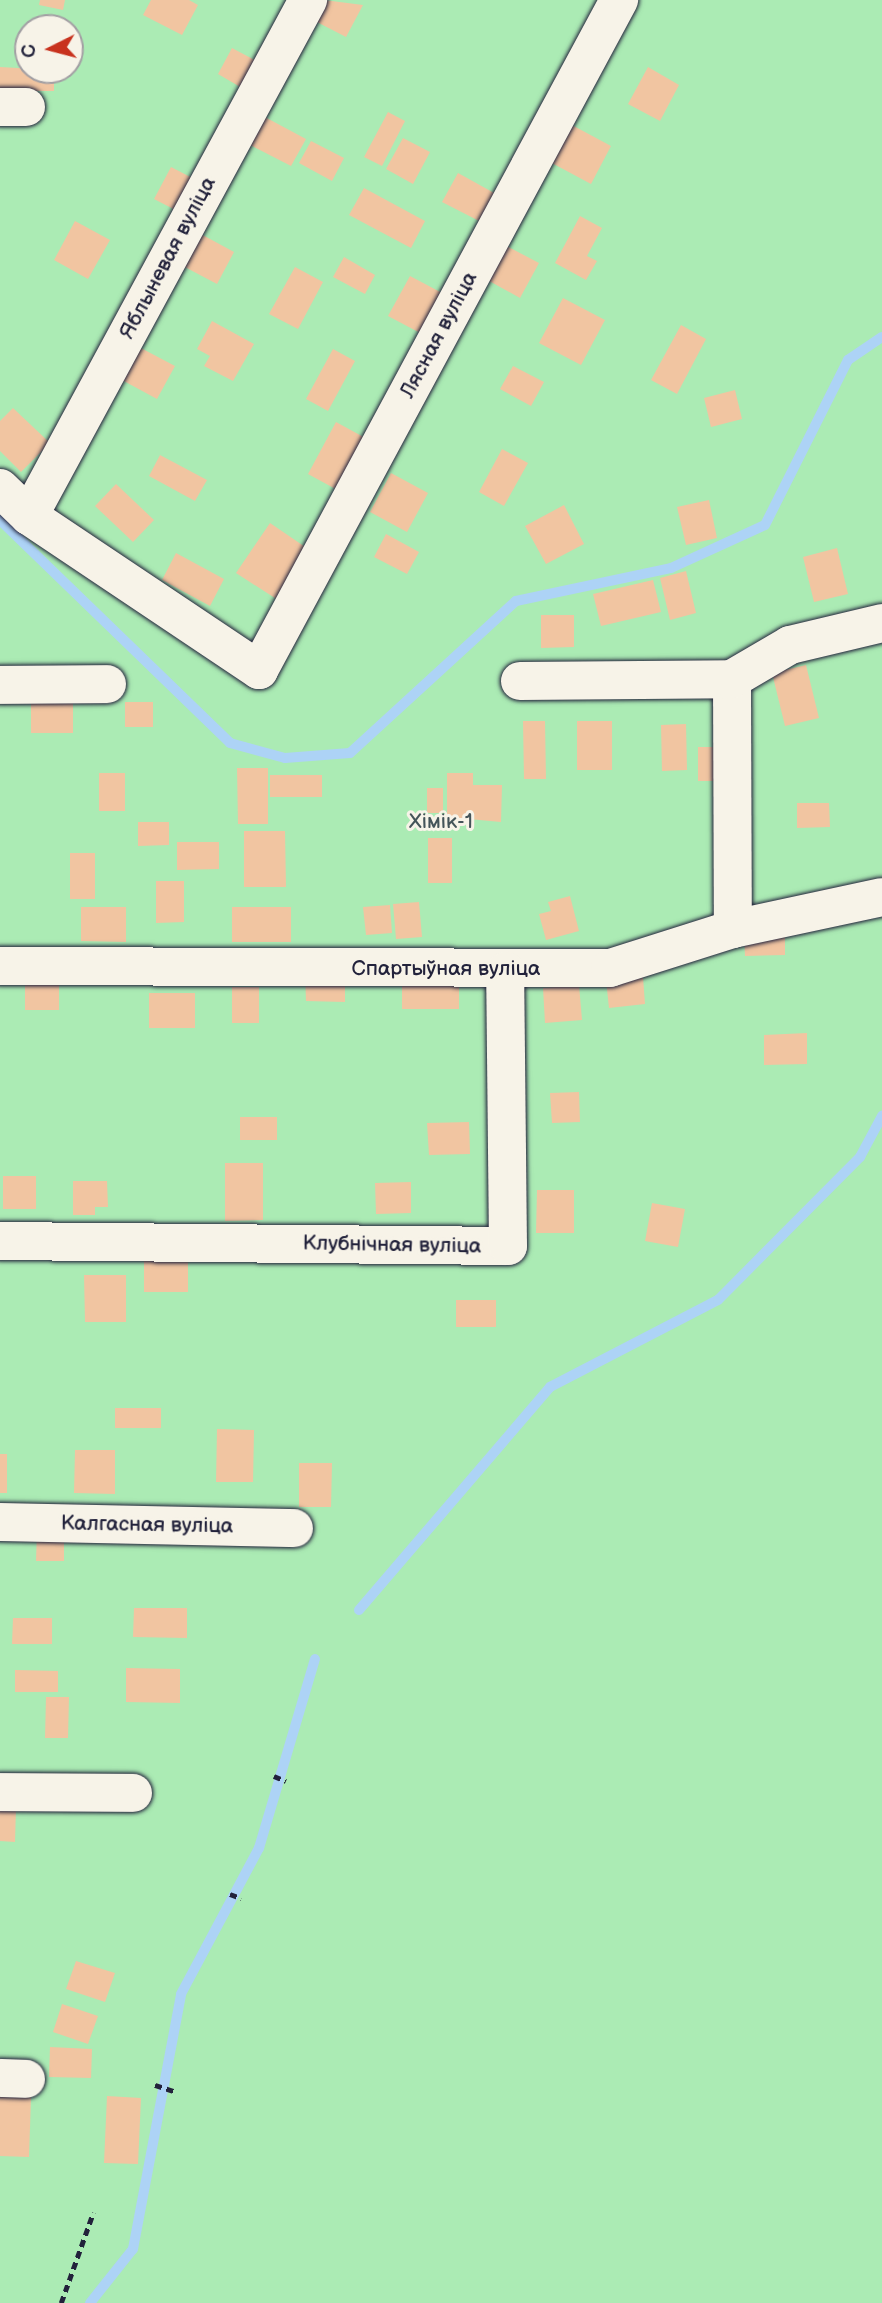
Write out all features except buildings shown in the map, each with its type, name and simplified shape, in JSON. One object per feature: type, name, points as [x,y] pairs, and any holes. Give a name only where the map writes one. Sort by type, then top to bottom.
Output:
[{"type":"street","name":"Яблыневая вуліца","points":[[29,516],[308,0]]},
{"type":"street","name":"Лясная вуліца","points":[[29,516],[259,670],[619,0]]},
{"type":"street","points":[[0,488],[29,516]]},
{"type":"street","points":[[520,681],[732,679],[790,645],[882,623]]},
{"type":"street","points":[[732,679],[733,929]]},
{"type":"street","points":[[0,685],[107,684]]},
{"type":"street","name":"Спартыўная вуліца","points":[[0,966],[505,971],[610,968],[733,929],[882,897]]},
{"type":"street","name":"Клубнічная вуліца","points":[[0,1241],[508,1246],[505,971]]},
{"type":"street","name":"Калгасная вуліца","points":[[0,1522],[294,1528]]},
{"type":"street","points":[[0,1792],[133,1793]]},
{"type":"path","points":[[274,1776],[286,1781]]},
{"type":"path","points":[[230,1894],[241,1898]]},
{"type":"path","points":[[155,2085],[174,2091]]},
{"type":"path","points":[[61,2303],[93,2213]]},
{"type":"green space","name":"Хімік-1","points":[[0,0],[882,0],[882,2303],[0,2303]]},
{"type":"waterway","points":[[0,520],[230,743],[285,758],[350,753],[516,601],[671,568],[765,525],[848,360],[882,337]]},
{"type":"waterway","points":[[359,1610],[550,1387],[718,1300],[860,1157],[882,1116]]},
{"type":"waterway","points":[[90,2303],[133,2249],[181,1994],[259,1848],[315,1659]]}]
